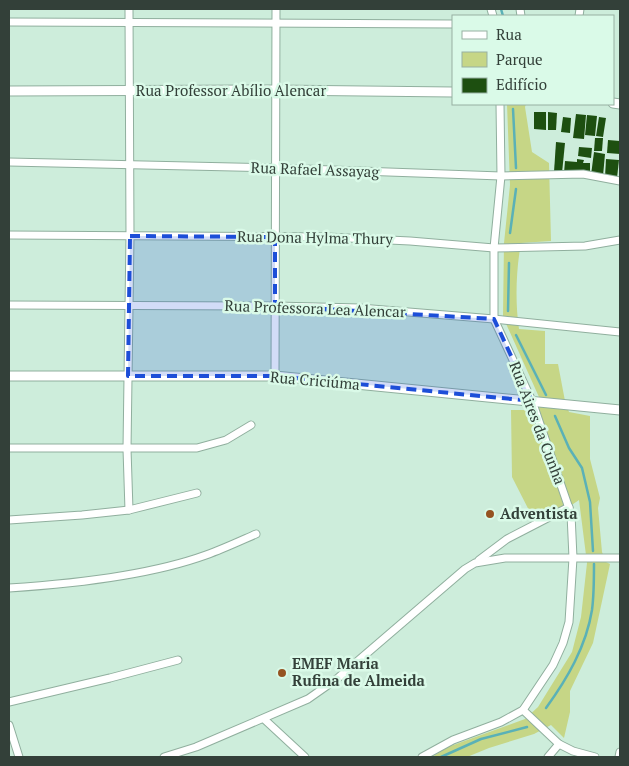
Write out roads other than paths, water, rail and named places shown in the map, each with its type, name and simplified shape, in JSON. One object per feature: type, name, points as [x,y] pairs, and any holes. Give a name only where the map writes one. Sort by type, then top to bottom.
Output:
[{"type":"street","points":[[129,9],[130,306],[127,449],[129,510]]},
{"type":"street","points":[[275,376],[276,9]]},
{"type":"street","points":[[9,22],[452,24]]},
{"type":"street","name":"Rua Professor Abílio Alencar","points":[[9,91],[275,90],[452,92]]},
{"type":"street","name":"Rua Aires da Cunha","points":[[422,757],[453,740],[501,722],[523,710],[553,665],[563,643],[569,622],[573,536],[569,507],[532,401],[494,319],[494,248],[501,176],[500,105]]},
{"type":"street","name":"Rua Rafael Assayag","points":[[9,162],[276,168],[501,176],[583,174],[620,182]]},
{"type":"street","name":"Rua Dona Hylma Thury","points":[[9,235],[327,237],[494,248],[585,246],[620,240]]},
{"type":"street","name":"Rua Professora Lea Alencar","points":[[9,305],[360,308],[620,332]]},
{"type":"street","name":"Rua Criciúma","points":[[9,376],[275,376],[620,410]]},
{"type":"street","points":[[9,448],[197,448],[226,440],[251,425]]},
{"type":"street","points":[[9,520],[82,516],[129,510],[198,493]]},
{"type":"street","points":[[164,757],[196,747],[308,699],[338,678],[465,569],[507,539],[569,507]]},
{"type":"street","points":[[9,588],[70,582],[151,570],[206,555],[256,534]]},
{"type":"street","points":[[475,563],[505,558],[620,558]]},
{"type":"street","points":[[9,702],[178,660]]},
{"type":"street","points":[[523,710],[560,744],[594,757]]},
{"type":"street","points":[[264,719],[305,757]]},
{"type":"street","points":[[9,725],[19,757]]},
{"type":"street","points":[[548,757],[560,744]]},
{"type":"street","points":[[619,757],[620,752]]},
{"type":"waterway","points":[[501,9],[503,15]]},
{"type":"waterway","points":[[513,109],[516,168]]},
{"type":"waterway","points":[[510,233],[516,189]]},
{"type":"waterway","points":[[508,311],[509,263]]},
{"type":"waterway","points":[[516,335],[546,395]]},
{"type":"waterway","points":[[555,416],[569,448],[582,468],[590,502],[593,551]]},
{"type":"waterway","points":[[546,708],[575,662],[585,637],[592,610],[594,564]]},
{"type":"waterway","points":[[441,757],[481,739],[527,727]]},
{"type":"place","name":"Adventista","points":[[490,514]]},
{"type":"place","name":"EMEF Maria Rufina de Almeida","points":[[282,673]]}]
